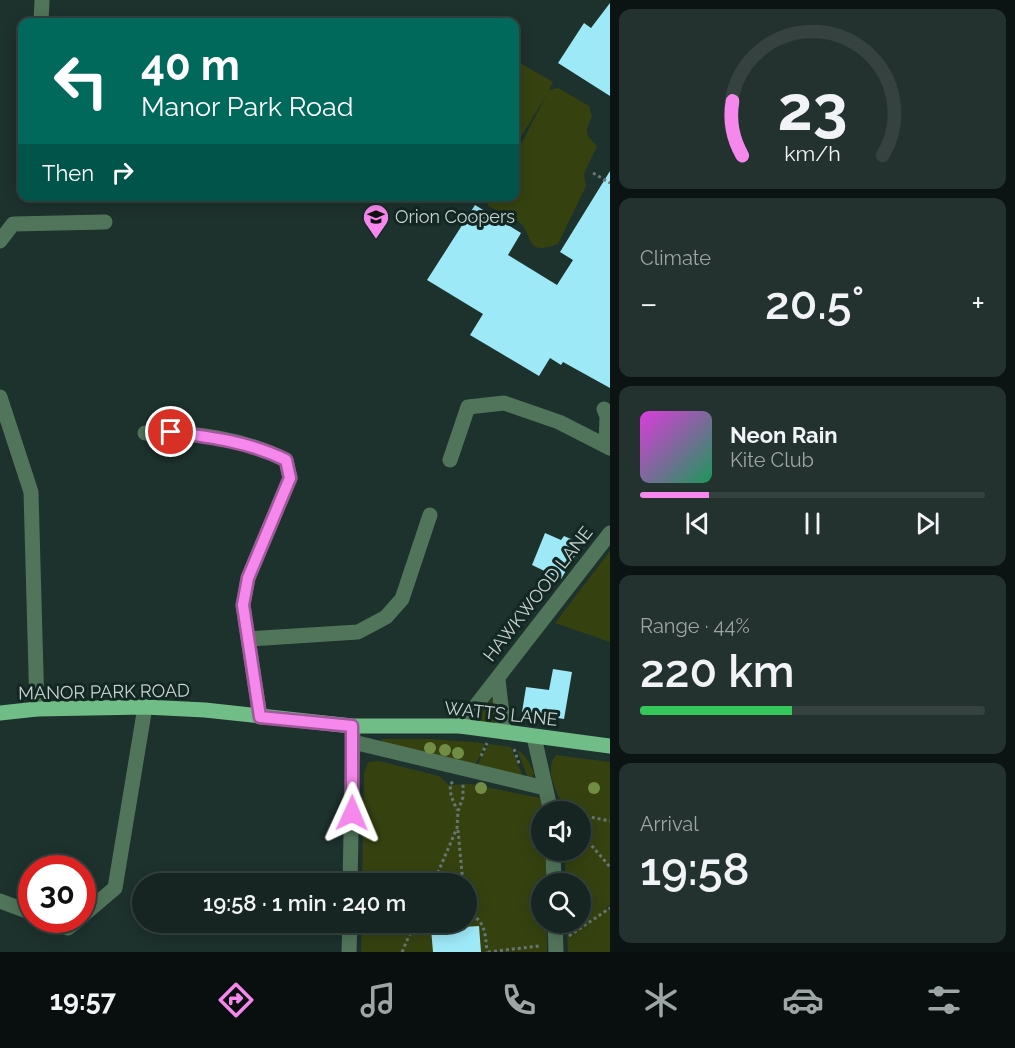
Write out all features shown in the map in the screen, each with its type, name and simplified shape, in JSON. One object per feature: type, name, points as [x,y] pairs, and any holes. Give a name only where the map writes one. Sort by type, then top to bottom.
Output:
[{"type":"main road","name":"MANOR PARK ROAD","points":[[0,713],[37,709],[145,707],[205,710],[260,717],[353,734]]},
{"type":"main road","name":"WATTS LANE","points":[[353,734],[460,726],[610,746]]},
{"type":"street","points":[[41,18],[42,0]]},
{"type":"street","points":[[0,241],[13,224],[105,222]]},
{"type":"street","points":[[0,397],[31,492],[37,709]]},
{"type":"street","points":[[450,460],[468,407],[504,403],[559,422],[608,446],[607,416],[604,409]]},
{"type":"street","points":[[145,433],[171,432],[219,438],[267,451],[286,460],[290,478],[248,578],[243,605],[260,717]]},
{"type":"street","points":[[248,639],[358,632],[386,617],[402,599],[430,515]]},
{"type":"street","name":"HAWKWOOD LANE","points":[[460,726],[610,533]]},
{"type":"street","name":"HAWKWOOD LANE","points":[[498,679],[502,732]]},
{"type":"street","points":[[96,904],[115,888],[145,707]]},
{"type":"street","points":[[350,873],[353,734]]},
{"type":"street","name":"MANOR PARK ROAD","points":[[353,734],[473,772],[545,788]]},
{"type":"street","points":[[534,737],[548,801]]},
{"type":"street","points":[[0,901],[18,908]]},
{"type":"street","points":[[349,952],[350,933]]},
{"type":"street","points":[[555,933],[556,949]]},
{"type":"path","points":[[593,173],[610,183]]},
{"type":"path","points":[[473,772],[502,732],[527,784]]},
{"type":"path","points":[[458,811],[451,796],[451,782],[463,783],[463,797],[458,811],[457,828],[462,873]]},
{"type":"path","points":[[591,817],[610,821]]},
{"type":"path","points":[[437,873],[457,828]]},
{"type":"path","points":[[591,845],[610,867]]},
{"type":"path","points":[[556,949],[610,908]]},
{"type":"path","points":[[477,917],[483,926],[488,952],[539,946]]},
{"type":"path","points":[[402,952],[410,933]]},
{"type":"green space","points":[[519,62],[553,82],[549,90],[558,88],[589,106],[592,117],[587,133],[597,146],[584,174],[586,186],[558,244],[539,248],[531,243],[524,227],[519,222],[488,206],[487,201],[519,201],[521,144],[547,94],[519,140]]},
{"type":"green space","points":[[610,551],[610,642],[555,623]]},
{"type":"green space","points":[[493,698],[495,723],[480,722],[479,714]]},
{"type":"green space","points":[[382,739],[432,739],[483,743],[485,746],[474,767],[380,742]]},
{"type":"green space","points":[[488,744],[511,747],[523,777],[476,768]]},
{"type":"green space","points":[[517,750],[530,764],[534,774],[532,778],[528,778]]},
{"type":"green space","points":[[556,755],[610,762],[610,905],[605,908],[610,908],[610,952],[568,952],[567,933],[591,933],[591,873],[566,873],[565,861],[591,861],[591,801],[560,801],[551,776],[552,762]]},
{"type":"green space","points":[[379,761],[439,776],[449,785],[471,784],[540,798],[541,801],[531,801],[531,861],[546,861],[546,873],[531,873],[531,933],[547,933],[547,952],[361,952],[362,933],[477,933],[477,873],[362,873],[364,774],[368,762]]},
{"type":"building","points":[[610,3],[610,96],[558,63],[584,23],[591,28]]},
{"type":"building","points":[[610,171],[610,388],[563,362],[561,365],[550,358],[539,376],[470,335],[483,314],[427,280],[475,205],[521,233],[508,255],[557,285],[573,260],[560,252]]},
{"type":"building","points":[[545,533],[561,540],[564,536],[582,544],[561,579],[532,565]]},
{"type":"building","points":[[553,669],[572,672],[564,719],[522,712],[526,687],[549,690]]},
{"type":"building","points":[[477,926],[479,926],[481,952],[433,952],[431,933],[477,933]]},
{"type":"place","name":"Orion Coopers","points":[[376,240]]},
{"type":"route","points":[[171,432],[219,438],[267,451],[286,460],[290,478],[248,578],[243,605],[260,717],[352,726],[352,813]]}]
